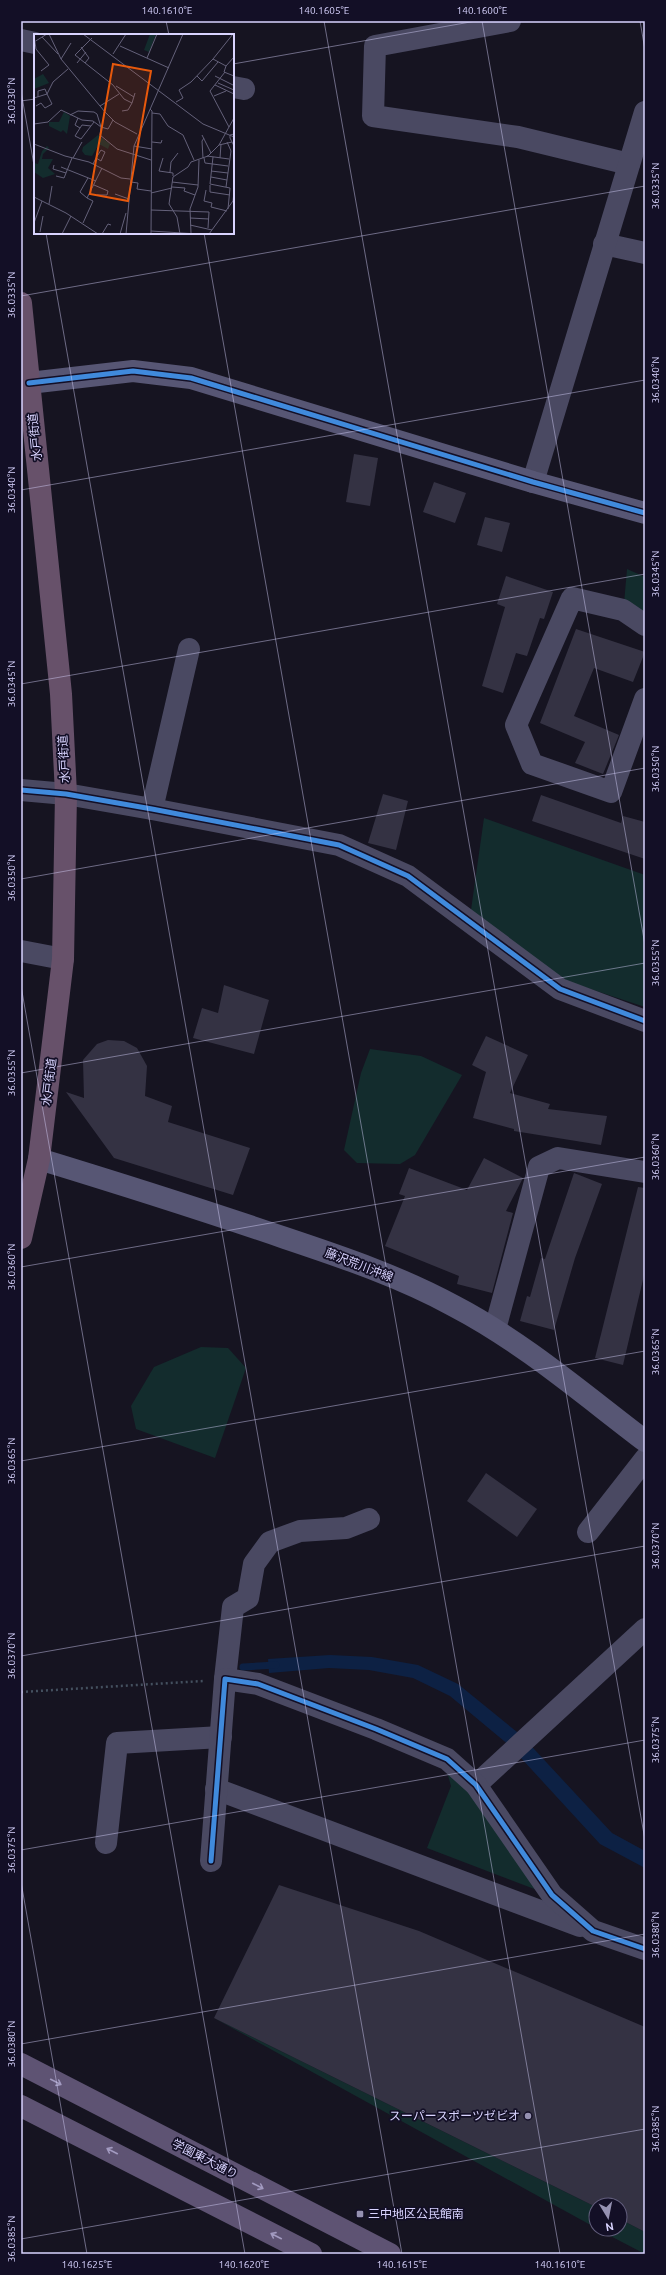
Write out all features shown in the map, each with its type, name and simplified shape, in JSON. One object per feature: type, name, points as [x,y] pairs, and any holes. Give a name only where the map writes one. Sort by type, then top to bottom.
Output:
[{"type":"highway","name":"水戸街道","points":[[21,303],[23,337],[61,694],[66,794],[63,959],[39,1160],[21,1238]]},
{"type":"main road","points":[[29,383],[133,371],[191,378],[533,482],[645,513]]},
{"type":"main road","name":"藤沢荒川沖線","points":[[39,1160],[206,1211],[325,1251],[454,1305],[525,1349],[645,1441]]},
{"type":"main road","name":"学園東大通り","points":[[21,2064],[390,2254]]},
{"type":"main road","points":[[21,2106],[311,2254]]},
{"type":"street","points":[[510,21],[375,46],[373,116],[518,137],[629,164]]},
{"type":"street","points":[[21,40],[34,43]]},
{"type":"street","points":[[533,482],[645,112]]},
{"type":"street","points":[[604,244],[645,253]]},
{"type":"street","points":[[645,625],[623,610],[572,598],[516,725],[532,764],[611,792],[645,698]]},
{"type":"street","points":[[152,809],[189,650]]},
{"type":"street","points":[[21,790],[66,794],[339,845],[408,876],[560,989],[645,1022]]},
{"type":"street","points":[[21,951],[63,959]]},
{"type":"street","points":[[495,1329],[539,1167],[558,1158],[645,1172]]},
{"type":"street","points":[[588,1532],[645,1459]]},
{"type":"street","points":[[210,1861],[225,1679],[233,1608],[248,1598],[254,1564],[270,1542],[300,1531],[346,1528],[369,1519]]},
{"type":"street","points":[[476,1786],[645,1629]]},
{"type":"street","points":[[225,1679],[258,1684],[447,1759],[476,1786],[552,1895],[593,1931]]},
{"type":"street","points":[[106,1843],[117,1744],[221,1737]]},
{"type":"street","points":[[216,1789],[593,1931],[645,1949]]},
{"type":"path","points":[[21,1692],[225,1679]]},
{"type":"green space","points":[[627,569],[645,577],[645,618],[624,604]]},
{"type":"green space","points":[[484,818],[645,875],[645,1007],[563,980],[471,910]]},
{"type":"green space","points":[[370,1049],[421,1056],[462,1075],[415,1155],[400,1164],[357,1163],[344,1150],[361,1073]]},
{"type":"green space","points":[[201,1347],[228,1348],[246,1368],[215,1458],[136,1429],[131,1406],[154,1367]]},
{"type":"green space","points":[[445,1765],[471,1790],[545,1893],[427,1848],[451,1786]]},
{"type":"green space","points":[[214,2018],[588,2203],[588,2224]]},
{"type":"green space","points":[[628,2223],[645,2232],[645,2254],[612,2237],[628,2237]]},
{"type":"water","points":[[330,1655],[372,1657],[418,1665],[458,1684],[522,1736],[612,1833],[645,1851],[645,1868],[600,1844],[510,1746],[450,1696],[413,1678],[369,1670],[329,1668],[269,1673],[268,1659]]},
{"type":"building","points":[[354,454],[378,458],[370,506],[346,502]]},
{"type":"building","points":[[434,482],[466,493],[455,523],[423,512]]},
{"type":"building","points":[[485,517],[510,523],[502,552],[477,545]]},
{"type":"building","points":[[506,576],[553,592],[544,619],[540,618],[527,656],[516,653],[503,693],[482,686],[505,607],[497,604]]},
{"type":"building","points":[[576,629],[645,652],[633,682],[594,668],[574,716],[619,735],[603,774],[575,763],[585,742],[540,723]]},
{"type":"building","points":[[383,794],[408,801],[396,850],[368,843]]},
{"type":"building","points":[[541,795],[621,823],[623,816],[645,822],[645,859],[532,821]]},
{"type":"building","points":[[224,985],[269,1000],[254,1054],[193,1038],[202,1008],[218,1013]]},
{"type":"building","points":[[486,1036],[528,1055],[510,1093],[550,1104],[548,1109],[607,1116],[601,1145],[514,1131],[514,1129],[473,1118],[486,1072],[472,1065]]},
{"type":"building","points":[[108,1040],[124,1041],[137,1048],[147,1066],[145,1096],[172,1106],[168,1122],[250,1148],[233,1195],[114,1158],[66,1092],[84,1098],[83,1060],[97,1044]]},
{"type":"building","points":[[484,1158],[523,1178],[506,1211],[513,1213],[492,1293],[457,1284],[459,1276],[385,1246],[405,1196],[399,1194],[409,1168],[467,1190]]},
{"type":"building","points":[[574,1173],[602,1184],[575,1258],[554,1330],[520,1321],[527,1296],[530,1297],[541,1258],[545,1259]]},
{"type":"building","points":[[638,1187],[645,1188],[645,1271],[623,1365],[595,1358]]},
{"type":"building","points":[[486,1473],[537,1509],[517,1537],[467,1501]]},
{"type":"building","name":"スーパースポーツゼビオ","points":[[279,1885],[419,1931],[645,2027],[645,2232],[628,2223],[628,2197],[588,2197],[588,2203],[214,2018]]},
{"type":"waterway","points":[[243,1667],[276,1665]]},
{"type":"cycle path","points":[[29,383],[133,371],[191,378],[533,482],[645,513]]},
{"type":"cycle path","points":[[21,790],[66,794],[339,845],[408,876],[560,989],[645,1021]]},
{"type":"cycle path","points":[[211,1861],[225,1679],[258,1684],[376,1729],[447,1759],[476,1785],[552,1895],[593,1931],[645,1949]]},
{"type":"place","name":"スーパースポーツゼビオ","points":[[528,2116]]},
{"type":"place","name":"三中地区公民館南","points":[[360,2214]]}]
